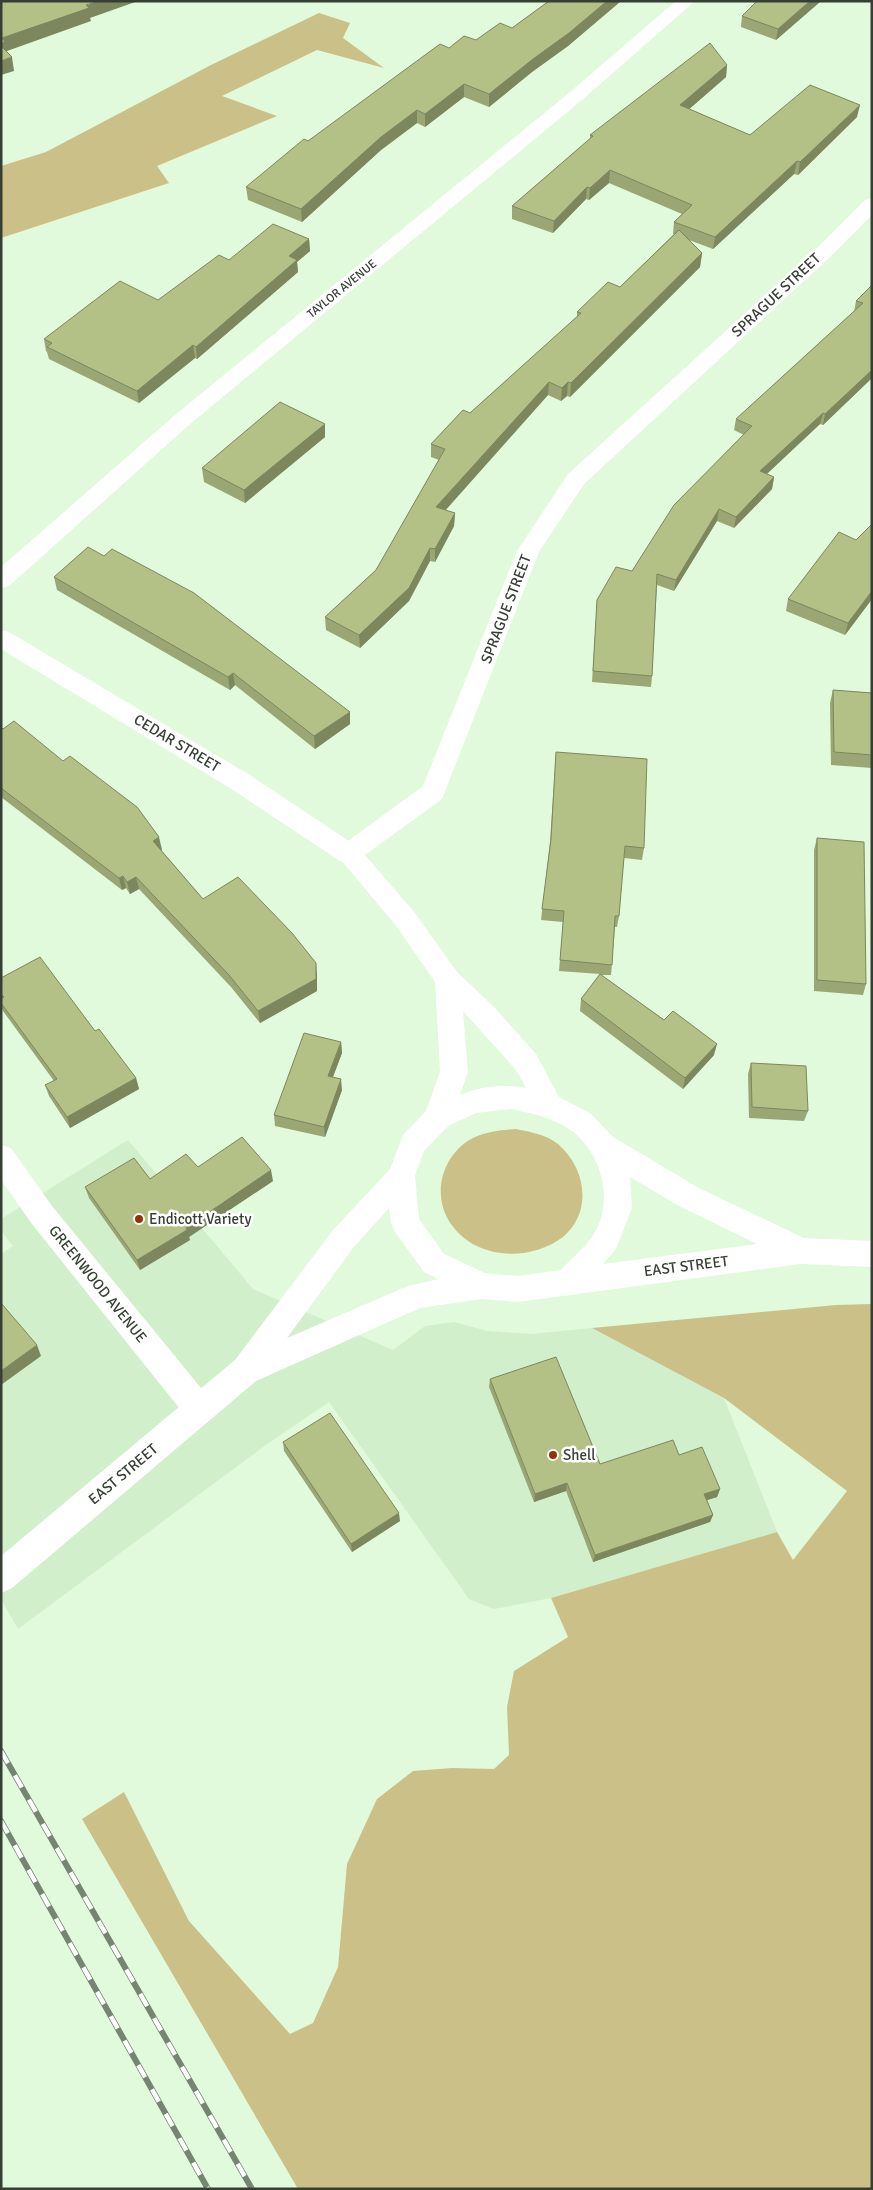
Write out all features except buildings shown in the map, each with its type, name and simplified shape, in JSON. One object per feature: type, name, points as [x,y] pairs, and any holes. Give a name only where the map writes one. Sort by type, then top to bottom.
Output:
[{"type":"main road","name":"TAYLOR AVENUE","points":[[1,580],[182,420],[576,96],[687,1]]},
{"type":"main road","name":"SPRAGUE STREET","points":[[349,854],[433,792],[528,551],[576,479],[822,254],[872,204]]},
{"type":"main road","name":"CEDAR STREET","points":[[1,638],[239,781],[349,854]]},
{"type":"main road","points":[[349,854],[406,920],[448,980],[487,1017],[526,1062],[549,1104]]},
{"type":"main road","points":[[438,1118],[454,1072],[448,980]]},
{"type":"main road","points":[[482,1286],[434,1263],[405,1223],[400,1176],[413,1144],[438,1118],[473,1102],[511,1097],[549,1104],[580,1121],[603,1146],[616,1176],[618,1208],[606,1240],[571,1280]]},
{"type":"main road","name":"EAST STREET","points":[[603,1146],[689,1197],[801,1251]]},
{"type":"main road","name":"GREENWOOD AVENUE","points":[[1,1156],[42,1214],[199,1409]]},
{"type":"main road","name":"EAST STREET","points":[[1,1577],[246,1370],[343,1239],[400,1176]]},
{"type":"main road","name":"EAST STREET","points":[[246,1370],[418,1295],[482,1286],[518,1289],[571,1280],[801,1251],[872,1254]]},
{"type":"shaded area","points":[[319,13],[350,23],[343,38],[384,68],[317,50],[222,96],[277,116],[157,166],[169,183],[1,238],[1,166],[46,152],[211,65]]},
{"type":"shaded area","points":[[516,1129],[549,1138],[567,1154],[575,1165],[580,1177],[582,1203],[573,1227],[563,1237],[550,1245],[535,1251],[520,1253],[489,1251],[474,1245],[451,1224],[441,1200],[443,1175],[455,1153],[475,1137],[500,1130]]},
{"type":"shaded area","points":[[128,1140],[253,1289],[393,1350],[425,1326],[454,1322],[487,1331],[532,1334],[592,1328],[724,1398],[777,1532],[551,1598],[494,1609],[469,1599],[329,1402],[263,1447],[18,1629],[1,1599],[1,1254],[13,1246],[1,1231],[1,1219]]},
{"type":"shaded area","points":[[872,1304],[872,2189],[298,2189],[82,1819],[124,1792],[189,1921],[290,2034],[313,2023],[338,1967],[347,1864],[377,1799],[413,1771],[452,1768],[494,1769],[509,1755],[507,1707],[514,1671],[568,1637],[551,1598],[777,1532],[793,1560],[847,1491],[724,1398],[592,1328],[836,1305]]},
{"type":"railway","points":[[1,1751],[252,2189]]},
{"type":"railway","points":[[1,1821],[208,2189]]},
{"type":"place","name":"Endicott Variety","points":[[139,1219]]},
{"type":"place","name":"Shell","points":[[553,1455]]}]
